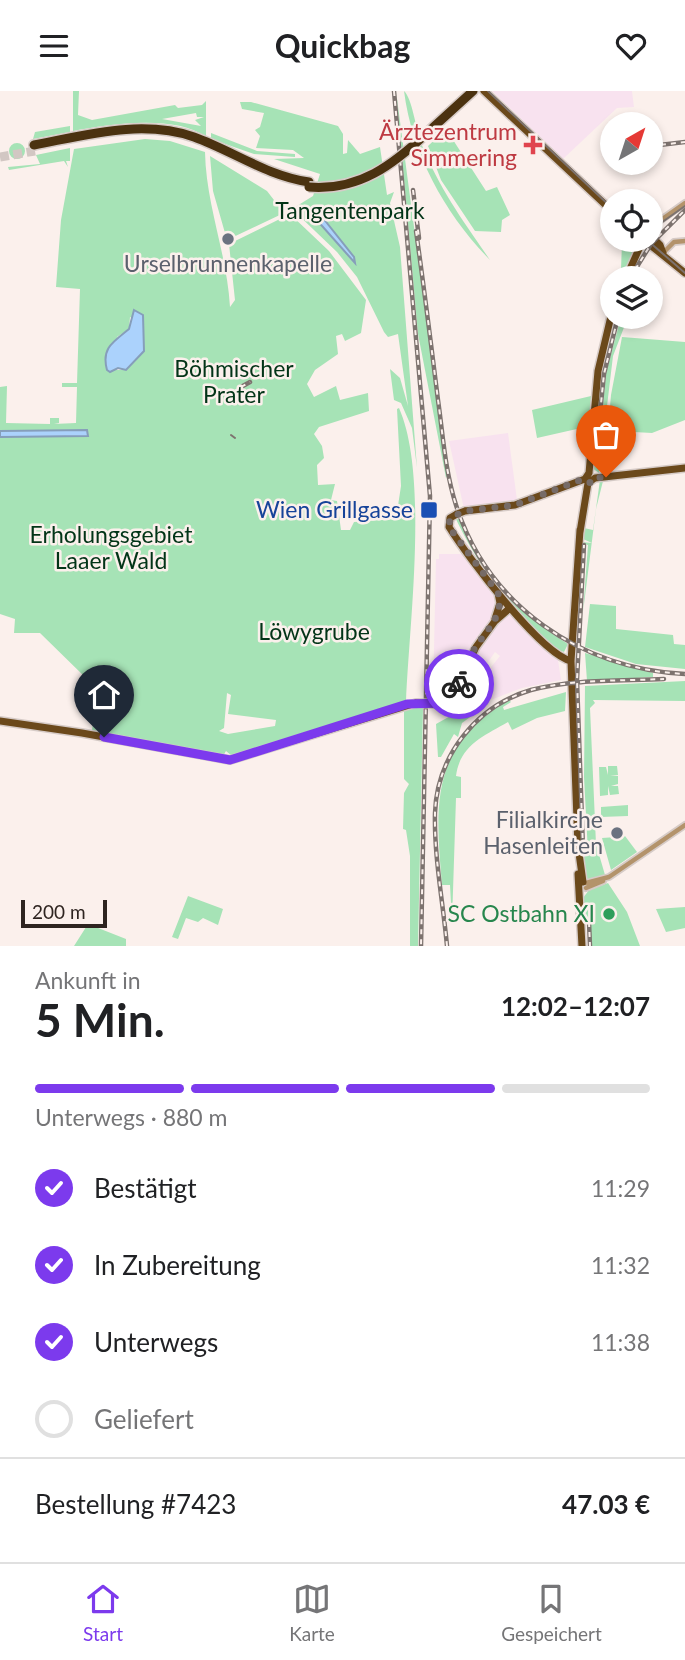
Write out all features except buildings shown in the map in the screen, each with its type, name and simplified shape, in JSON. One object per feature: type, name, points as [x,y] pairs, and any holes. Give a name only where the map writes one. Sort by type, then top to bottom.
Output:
[{"type":"highway","points":[[309,185],[341,181],[376,168],[397,153],[466,91]]},
{"type":"highway","points":[[35,148],[116,136],[165,135],[193,142],[276,179],[309,185],[343,186],[378,172],[408,151],[473,91]]},
{"type":"main road","points":[[484,91],[600,200]]},
{"type":"main road","points":[[492,91],[600,193]]},
{"type":"main road","points":[[663,253],[685,273]]},
{"type":"main road","points":[[582,946],[582,886],[571,658],[577,554],[589,478],[598,371],[608,329]]},
{"type":"main road","points":[[571,658],[555,651],[521,619],[504,608],[498,593],[451,530],[449,520],[461,512],[505,508],[589,478],[685,467]]},
{"type":"main road","points":[[574,483],[581,487],[585,496]]},
{"type":"main road","points":[[0,721],[230,760],[415,703],[438,704],[451,699],[471,655],[504,608]]},
{"type":"street","points":[[663,219],[685,203]]},
{"type":"street","points":[[663,253],[674,241],[685,241]]},
{"type":"street","points":[[582,886],[606,879],[685,825]]},
{"type":"shaded area","points":[[492,91],[632,91],[634,107],[600,112],[600,124],[563,159]]},
{"type":"shaded area","points":[[508,433],[517,500],[464,509],[449,441]]},
{"type":"shaded area","points":[[467,544],[512,607],[510,614],[558,660],[561,680],[522,688],[488,701],[473,689],[500,656],[495,652],[480,674],[471,672],[468,690],[462,688],[445,695],[433,695],[436,559],[439,559],[439,554],[462,554],[461,548]]},
{"type":"green space","points":[[73,91],[79,91],[78,115],[92,120],[175,105],[178,108],[202,105],[206,101],[206,137],[177,125],[160,123],[123,124],[73,131]],"holes":[[[196,113],[197,117],[204,117],[195,120],[201,126],[162,119]]]},
{"type":"green space","points":[[396,91],[447,476],[446,478],[418,334]]},
{"type":"green space","points":[[404,91],[412,107],[421,143],[436,175],[490,260],[459,224],[433,183],[415,138]]},
{"type":"green space","name":"Tangentenpark","points":[[240,102],[251,102],[338,126],[343,134],[343,154],[347,153],[348,140],[360,154],[380,147],[387,195],[394,192],[390,203],[400,247],[417,468],[412,428],[401,403],[394,400],[390,369],[400,378],[408,406],[398,334],[388,337],[357,277],[337,252],[292,209],[313,196],[320,174],[274,159],[304,158],[293,150],[256,148],[260,136],[255,130],[260,127],[264,113],[242,109]]},
{"type":"green space","points":[[70,126],[70,132],[33,139],[35,132]]},
{"type":"green space","points":[[446,129],[486,191],[497,187],[510,215],[502,220],[501,232],[475,231],[441,180],[428,146]]},
{"type":"green space","points":[[211,133],[257,151],[295,154],[295,157],[254,154],[211,139]]},
{"type":"green space","name":"Erholungsgebiet Laaer Wald","points":[[145,139],[170,141],[205,152],[209,191],[230,307],[235,300],[229,244],[290,214],[329,251],[366,300],[361,333],[345,341],[342,334],[336,336],[338,354],[315,370],[307,384],[314,397],[336,386],[340,400],[368,393],[369,411],[319,427],[314,434],[322,446],[324,458],[317,465],[318,485],[335,484],[331,500],[337,501],[341,530],[350,530],[354,522],[396,519],[401,486],[399,408],[408,437],[415,511],[406,702],[232,756],[226,751],[223,756],[92,730],[98,686],[87,679],[40,633],[14,633],[15,619],[0,614],[0,437],[88,435],[86,430],[0,431],[0,387],[7,386],[6,423],[50,424],[50,418],[59,418],[59,423],[54,424],[76,423],[77,387],[62,387],[62,383],[77,383],[80,289],[56,287],[61,220],[74,149]],"holes":[[[130,317],[141,324],[144,351],[126,370],[114,370],[117,337],[129,329]],[[227,693],[231,695],[228,714],[276,720],[275,726],[228,734],[219,731],[224,728]]]},
{"type":"green space","points":[[14,143],[20,143],[25,151],[23,157],[14,159],[9,154],[9,148]]},
{"type":"green space","points":[[70,148],[70,161],[66,161],[68,167],[64,161],[9,170],[8,167],[40,164],[36,155]]},
{"type":"green space","points":[[210,156],[267,191],[284,213],[227,240],[213,191]]},
{"type":"green space","points":[[622,252],[633,252],[628,266],[621,266]]},
{"type":"green space","points":[[618,329],[623,329],[613,356],[599,473],[592,468],[591,462],[598,462],[606,373]]},
{"type":"green space","points":[[622,337],[685,342],[685,420],[652,433],[616,431],[606,453],[611,395]]},
{"type":"green space","points":[[591,396],[590,426],[537,438],[532,410]]},
{"type":"green space","points":[[600,480],[603,481],[592,543],[583,539],[584,528],[593,530]]},
{"type":"green space","points":[[458,516],[478,554],[503,589],[533,619],[568,644],[564,652],[533,631],[501,594],[464,535],[456,519]]},
{"type":"green space","points":[[582,542],[592,543],[583,612],[588,545],[583,544],[573,654]]},
{"type":"green space","points":[[590,604],[616,606],[616,629],[673,635],[674,644],[685,645],[685,669],[636,664],[585,647]]},
{"type":"green space","points":[[585,653],[653,673],[653,677],[587,681]]},
{"type":"green space","points":[[685,681],[685,701],[593,700],[595,703],[590,708],[596,844],[605,875],[588,881],[584,878],[580,854],[588,853],[584,777],[585,686]]},
{"type":"green space","points":[[566,692],[565,711],[537,718],[512,730],[508,722],[482,737],[462,756],[456,776],[461,777],[461,798],[456,798],[452,922],[450,885],[442,885],[438,828],[443,779],[451,757],[464,737],[483,718],[509,700],[511,702],[503,707],[504,710]]},
{"type":"green space","points":[[468,693],[488,704],[462,723],[458,737],[454,734],[441,757],[438,757],[436,724],[454,714],[458,695]]},
{"type":"green space","points":[[423,708],[418,946],[410,946],[410,856],[406,830],[403,829],[404,793],[409,784],[404,779],[404,710]]},
{"type":"green space","points":[[608,766],[617,766],[618,775],[610,776],[618,776],[618,784],[611,786],[618,786],[619,794],[610,795],[608,786],[608,795],[600,796],[599,767],[606,767],[608,775]]},
{"type":"green space","points":[[628,805],[628,816],[601,817],[601,807]]},
{"type":"green space","points":[[625,836],[637,852],[611,870],[602,838],[616,837],[618,841]]},
{"type":"green space","name":"SC Ostbahn XI","points":[[608,883],[627,912],[640,946],[591,946],[590,922],[585,922],[584,946],[583,898],[589,890]]},
{"type":"green space","points":[[188,896],[223,909],[218,925],[203,918],[198,922],[186,918],[178,939],[172,937]]},
{"type":"green space","points":[[685,907],[685,928],[666,932],[656,909]]},
{"type":"green space","points":[[88,924],[126,939],[126,946],[74,946]]},
{"type":"water","points":[[315,208],[354,257],[355,263],[315,218]]},
{"type":"water","points":[[134,310],[143,315],[144,351],[126,370],[118,368],[110,372],[107,370],[107,351],[113,342],[129,329]]},
{"type":"water","points":[[87,430],[88,436],[0,437],[0,431]]},
{"type":"tunnel","points":[[0,157],[35,151]]},
{"type":"tram line","points":[[488,91],[600,197]]},
{"type":"tram line","points":[[663,222],[685,206]]},
{"type":"tram line","points":[[661,252],[685,273]]},
{"type":"tram line","points":[[231,435],[235,438]]},
{"type":"railway","points":[[394,91],[430,496],[421,946]]},
{"type":"railway","points":[[663,145],[685,142]]},
{"type":"railway","points":[[413,190],[419,238]]},
{"type":"railway","points":[[637,266],[651,244],[685,210]]},
{"type":"railway","points":[[416,231],[447,466],[456,505],[471,541],[491,573],[515,602],[544,626],[575,645],[610,660],[685,674]]},
{"type":"railway","points":[[595,462],[604,374],[615,329]]},
{"type":"railway","points":[[241,387],[250,382]]},
{"type":"railway","points":[[583,848],[577,680],[584,545]]},
{"type":"railway","points":[[447,946],[437,863],[435,813],[443,772],[463,736],[493,708],[531,690],[580,682],[664,679]]},
{"type":"railway","points":[[589,922],[590,946]]},
{"type":"way so far","points":[[459,684],[471,655],[495,621],[500,601],[498,593],[449,527],[450,518],[465,511],[515,505],[583,479],[591,483],[595,478],[606,477]]},
{"type":"place","name":"Ärztezentrum Simmering","points":[[533,145]]},
{"type":"place","name":"Urselbrunnenkapelle","points":[[228,239]]},
{"type":"place","name":"Wien Grillgasse","points":[[429,510]]},
{"type":"place","name":"Filialkirche Hasenleiten","points":[[617,833]]},
{"type":"place","name":"SC Ostbahn XI","points":[[609,914]]},
{"type":"route","points":[[104,737],[217,759],[237,759],[393,711],[407,704],[445,703],[451,699],[459,684]]},
{"type":"park label","name":"Böhmischer Prater","points":[[234,382]]},
{"type":"park label","name":"Löwygrube","points":[[314,632]]}]
